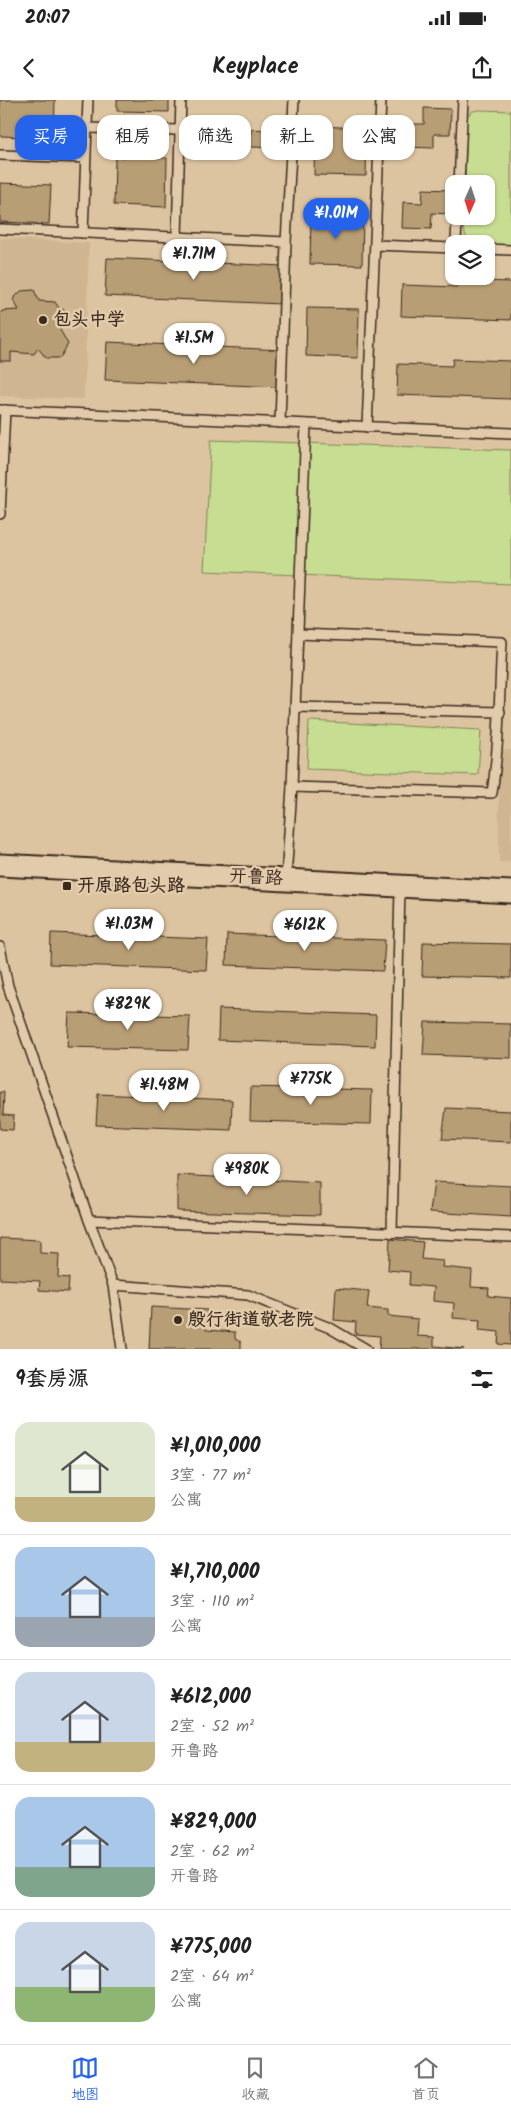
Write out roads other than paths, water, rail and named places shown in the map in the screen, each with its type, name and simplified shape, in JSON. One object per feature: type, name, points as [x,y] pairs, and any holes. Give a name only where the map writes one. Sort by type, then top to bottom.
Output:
[{"type":"street","name":"开鲁路","points":[[0,865],[400,888],[511,892]]},
{"type":"lane","points":[[87,115],[88,100]]},
{"type":"lane","points":[[180,115],[181,100]]},
{"type":"lane","points":[[280,423],[286,242],[294,100]]},
{"type":"lane","points":[[367,427],[381,100]]},
{"type":"lane","points":[[458,175],[462,100]]},
{"type":"lane","points":[[87,128],[179,130]]},
{"type":"lane","points":[[0,155],[15,156]]},
{"type":"lane","points":[[82,233],[85,160]]},
{"type":"lane","points":[[177,237],[179,160]]},
{"type":"lane","points":[[0,229],[286,242]]},
{"type":"lane","points":[[375,245],[445,248]]},
{"type":"lane","points":[[495,249],[511,250]]},
{"type":"lane","points":[[0,514],[3,410],[511,433]]},
{"type":"lane","points":[[286,880],[292,786],[306,424]]},
{"type":"lane","points":[[292,786],[492,793],[498,750],[500,712],[502,642],[298,634]]},
{"type":"lane","points":[[501,658],[511,659]]},
{"type":"lane","points":[[295,706],[500,712]]},
{"type":"lane","points":[[392,1233],[400,888]]},
{"type":"lane","points":[[0,947],[8,986],[89,1220],[114,1285],[122,1349]]},
{"type":"lane","points":[[89,1220],[511,1237]]},
{"type":"lane","points":[[114,1285],[248,1295],[330,1328],[366,1349]]},
{"type":"place","name":"包头中学","points":[[43,320]]},
{"type":"place","name":"开原路包头路","points":[[67,886]]},
{"type":"place","name":"殷行街道敬老院","points":[[178,1320]]}]
